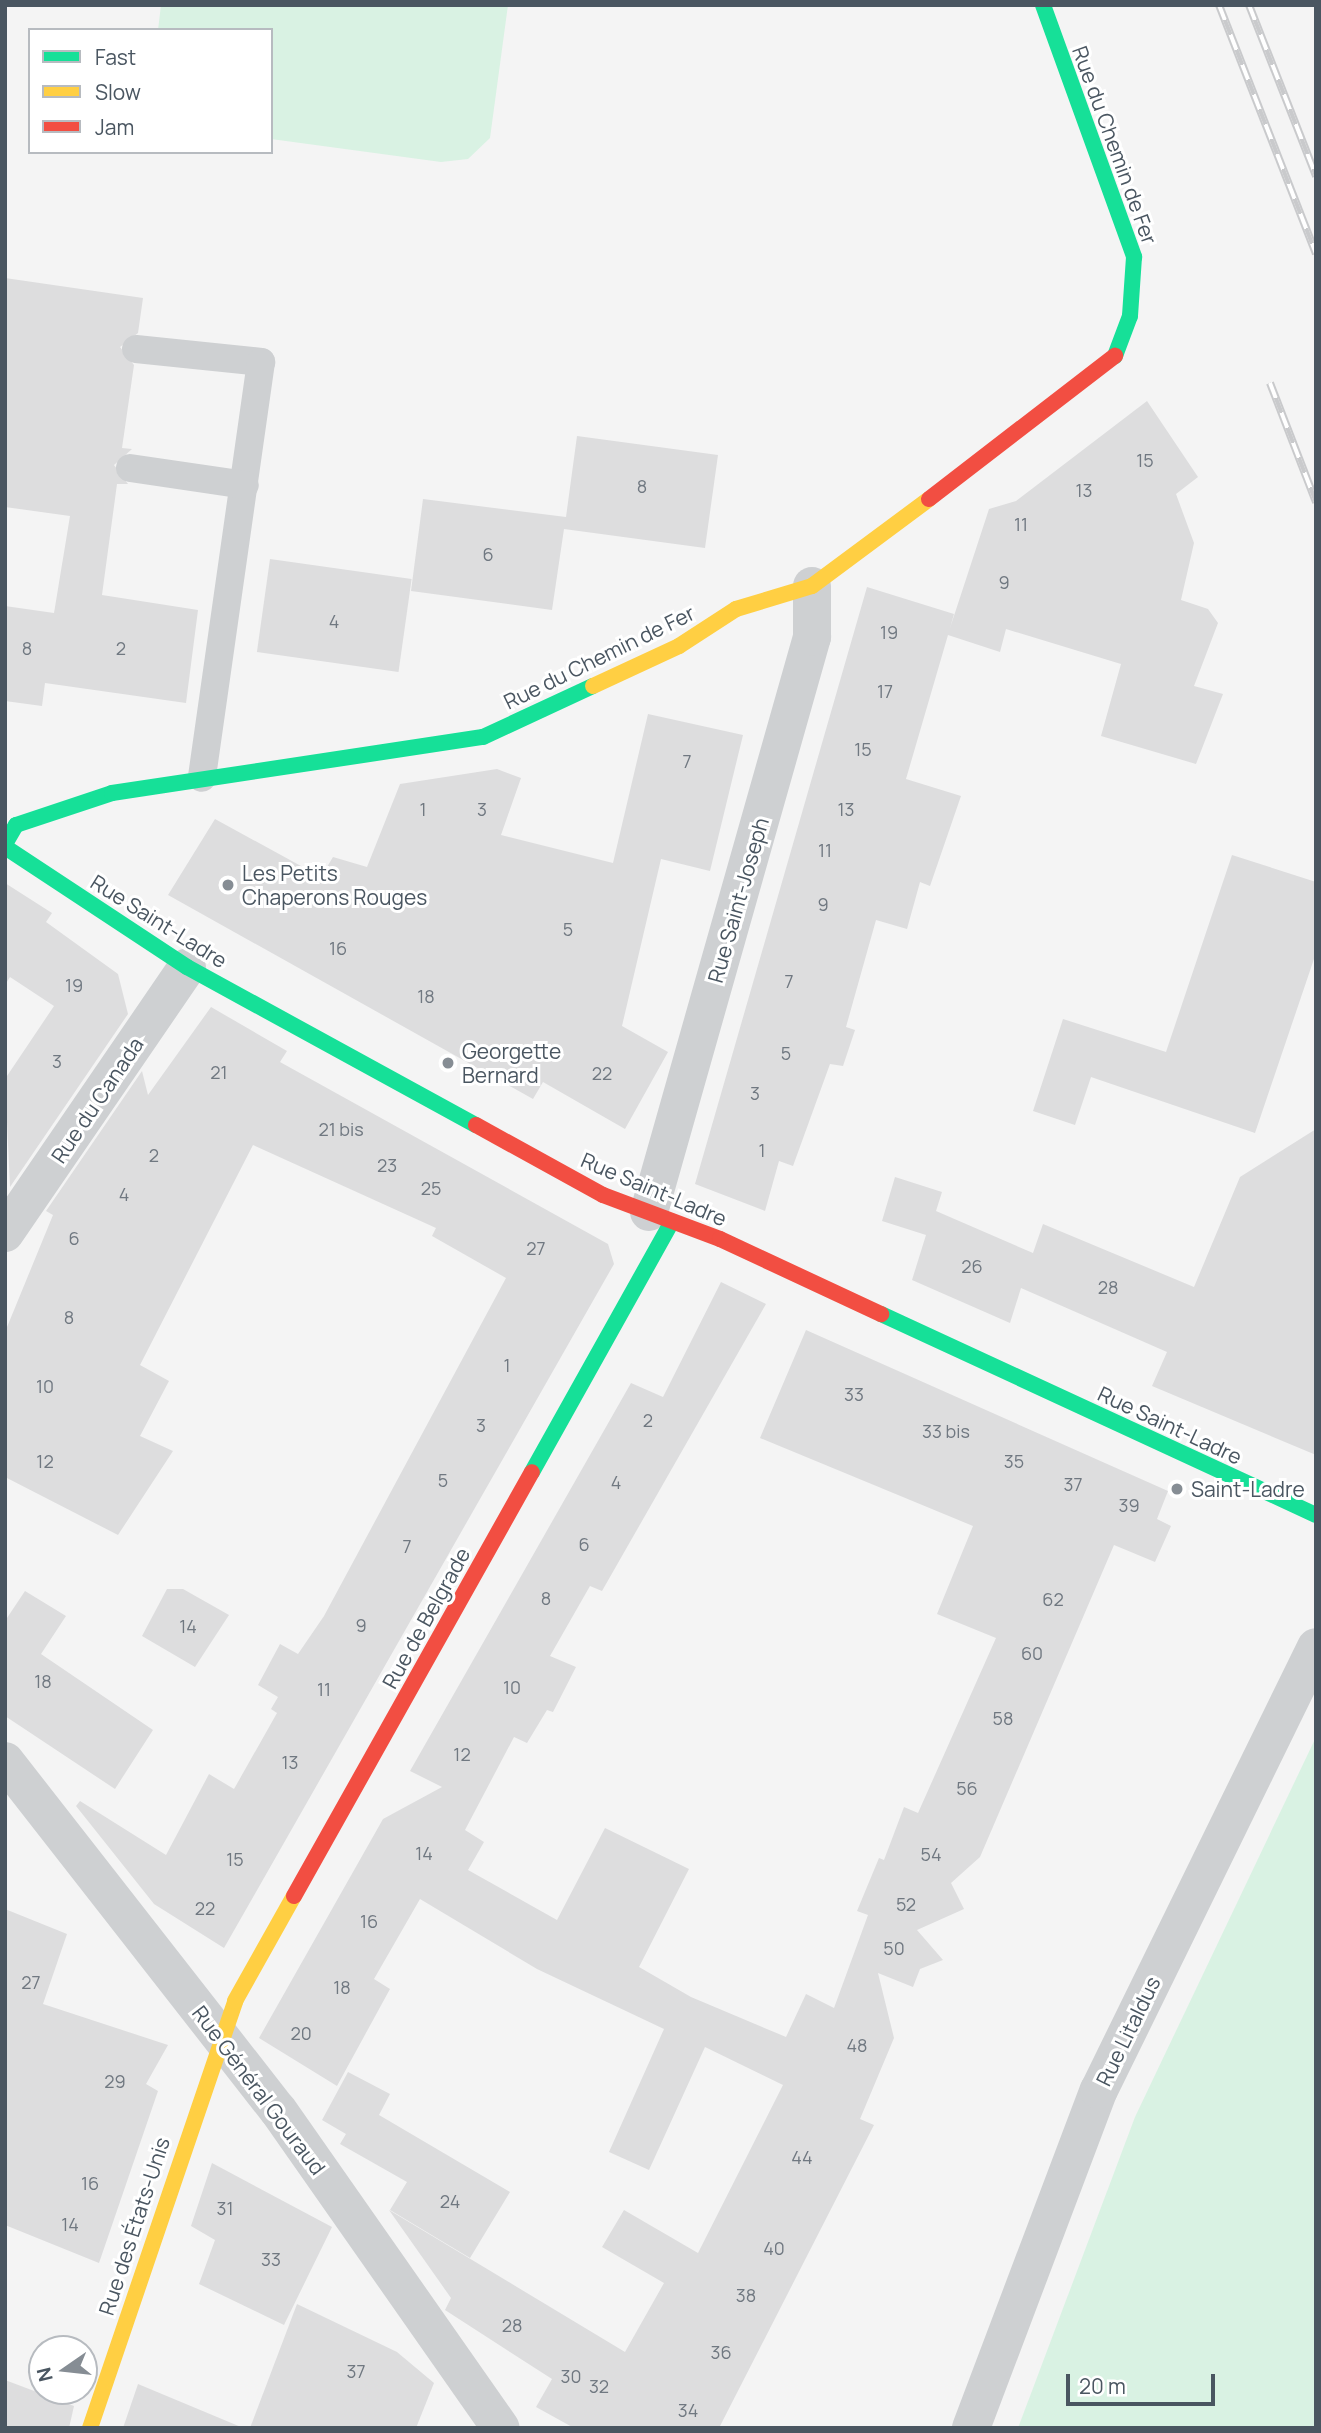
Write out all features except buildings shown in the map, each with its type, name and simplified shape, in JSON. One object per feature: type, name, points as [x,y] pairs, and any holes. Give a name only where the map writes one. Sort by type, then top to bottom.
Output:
[{"type":"street","name":"Rue du Chemin de Fer","points":[[5,846],[16,825],[112,793],[483,737],[679,646],[736,609],[812,586],[1113,361],[1130,316],[1134,257],[1043,5]]},
{"type":"street","name":"Rue Saint-Joseph","points":[[660,1216],[812,637],[812,586]]},
{"type":"street","name":"Rue Saint-Ladre","points":[[5,846],[187,967],[604,1195],[660,1216],[1316,1515]]},
{"type":"street","name":"Rue du Canada","points":[[5,1233],[187,967]]},
{"type":"street","name":"Rue de Belgrade","points":[[220,2037],[660,1216]]},
{"type":"street","name":"Rue Litaldus","points":[[971,2428],[1099,2090],[1316,1647]]},
{"type":"street","name":"Rue Général Gouraud","points":[[5,1761],[220,2037],[501,2428]]},
{"type":"street","name":"Rue des États-Unis","points":[[90,2428],[220,2037]]},
{"type":"lane","points":[[136,349],[261,362],[202,778]]},
{"type":"lane","points":[[130,468],[245,485]]},
{"type":"green space","points":[[161,5],[508,5],[490,138],[468,159],[441,162],[273,139],[273,28],[158,28]]},
{"type":"green space","points":[[1316,1737],[1316,2428],[1018,2428],[1135,2117]]},
{"type":"railway","points":[[1219,5],[1316,254]]},
{"type":"railway","points":[[1249,5],[1316,176]]},
{"type":"railway","points":[[1270,383],[1316,502]]},
{"type":"traffic: fast","points":[[1043,5],[1134,257],[1130,316],[1115,356]]},
{"type":"traffic: fast","points":[[5,844],[16,825],[112,793],[483,737],[593,686]]},
{"type":"traffic: fast","points":[[5,847],[187,967],[476,1125]]},
{"type":"traffic: fast","points":[[532,1472],[672,1221]]},
{"type":"traffic: fast","points":[[881,1314],[1316,1515]]},
{"type":"traffic: slow","points":[[593,686],[679,646],[736,609],[812,586],[929,499]]},
{"type":"traffic: slow","points":[[90,2428],[235,2001],[294,1896]]},
{"type":"traffic: jam","points":[[929,499],[1115,356]]},
{"type":"traffic: jam","points":[[476,1125],[603,1195],[720,1239],[881,1314]]},
{"type":"traffic: jam","points":[[294,1896],[532,1472]]},
{"type":"place","name":"Les Petits Chaperons Rouges","points":[[228,885]]},
{"type":"place","name":"Georgette Bernard","points":[[448,1063]]},
{"type":"place","name":"Saint-Ladre","points":[[1177,1489]]}]
